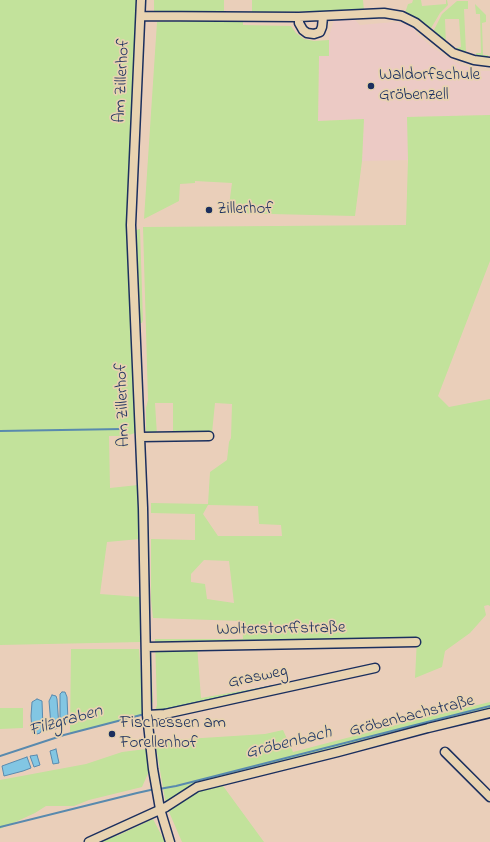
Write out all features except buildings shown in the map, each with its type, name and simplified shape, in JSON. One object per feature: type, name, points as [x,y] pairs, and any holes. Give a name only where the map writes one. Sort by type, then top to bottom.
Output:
[{"type":"street","name":"Am Zillerhof","points":[[141,0],[131,224],[140,436],[147,715],[150,747],[160,809],[170,842]]},
{"type":"street","points":[[141,16],[323,17],[384,13],[402,16],[416,23],[453,53],[474,60],[490,62]]},
{"type":"street","points":[[299,17],[299,22],[303,30],[307,33],[314,34],[320,32],[323,17]]},
{"type":"street","points":[[140,436],[209,436]]},
{"type":"street","name":"Wolterstorffstraße","points":[[146,647],[416,642]]},
{"type":"street","name":"Grasweg","points":[[147,715],[166,714],[375,668]]},
{"type":"street","name":"Gröbenbachstraße","points":[[90,842],[166,807],[198,787],[490,713]]},
{"type":"street","points":[[445,752],[490,797]]},
{"type":"shaded area","name":"Waldorfschule Gröbenzell","points":[[334,20],[355,20],[360,25],[394,22],[409,24],[415,28],[416,33],[432,47],[460,65],[473,68],[476,71],[490,71],[490,115],[408,117],[408,160],[362,161],[364,119],[318,121],[319,56],[329,56],[329,36]]},
{"type":"green space","points":[[0,0],[137,0],[129,235],[136,421],[135,433],[126,436],[109,436],[110,488],[138,485],[140,539],[107,542],[100,594],[141,597],[142,642],[0,645]]},
{"type":"green space","points":[[154,0],[224,0],[224,14],[154,13]]},
{"type":"green space","points":[[252,0],[363,0],[364,11],[252,12]]},
{"type":"green space","points":[[413,0],[421,0],[422,6],[446,4],[447,0],[448,5],[440,13],[430,30],[405,13],[408,4],[412,3]]},
{"type":"green space","points":[[457,1],[468,1],[468,9],[464,9],[466,52],[470,53],[470,56],[457,52],[457,48],[461,47],[459,19],[445,19],[446,46],[433,32],[442,14]]},
{"type":"green space","points":[[475,4],[486,15],[486,22],[482,23],[483,55],[488,55],[488,58],[477,59],[476,53],[481,53],[480,14],[476,14]]},
{"type":"green space","points":[[243,20],[243,25],[291,26],[296,33],[304,39],[314,41],[329,40],[329,56],[319,56],[318,121],[364,119],[362,161],[355,216],[228,213],[232,183],[195,181],[195,183],[180,184],[179,201],[144,219],[157,22]]},
{"type":"green space","points":[[490,115],[490,261],[438,396],[449,407],[490,399],[490,606],[484,606],[486,615],[470,633],[445,651],[442,667],[415,678],[417,639],[197,645],[201,698],[280,684],[279,687],[154,714],[157,705],[155,639],[243,639],[242,621],[153,618],[151,600],[151,539],[195,540],[195,514],[151,513],[151,503],[208,504],[210,472],[227,460],[229,442],[231,438],[232,404],[215,403],[212,433],[173,435],[173,403],[155,403],[157,435],[146,435],[146,408],[148,400],[143,227],[406,225],[408,160],[407,117]],"holes":[[[208,505],[258,506],[259,524],[281,525],[282,536],[218,536],[203,514]],[[204,560],[229,561],[234,603],[207,599],[205,584],[191,582],[191,574]]]},
{"type":"green space","points":[[140,229],[143,320],[142,323],[138,323],[136,230]]},
{"type":"green space","points":[[71,649],[139,649],[144,714],[70,733]]},
{"type":"green space","points":[[151,651],[153,701],[150,712],[148,654]]},
{"type":"green space","points":[[490,702],[490,711],[429,723],[218,779],[264,842],[182,842],[166,805],[155,741],[265,734],[283,730],[293,752]]},
{"type":"green space","points":[[0,708],[23,708],[23,728],[0,729]]},
{"type":"green space","points":[[146,749],[150,769],[142,787],[89,800],[74,806],[46,806],[35,813],[0,829],[0,780],[86,764],[122,752]]},
{"type":"green space","points":[[153,819],[165,842],[96,842],[119,835]]},
{"type":"water","points":[[65,692],[67,697],[68,721],[66,724],[61,725],[60,694]]},
{"type":"water","points":[[52,695],[56,696],[57,699],[59,727],[55,729],[51,727],[49,701]]},
{"type":"water","points":[[37,699],[42,701],[43,728],[40,733],[37,734],[32,732],[31,716],[32,702]]},
{"type":"water","points":[[56,749],[59,763],[53,764],[50,751]]},
{"type":"water","points":[[37,755],[40,765],[34,767],[30,756]]},
{"type":"water","points":[[27,757],[31,768],[4,776],[2,766]]},
{"type":"waterway","points":[[0,431],[123,429]]},
{"type":"waterway","points":[[158,711],[273,686]]},
{"type":"waterway","name":"Gröbenbach","points":[[159,789],[176,786],[490,706]]},
{"type":"waterway","name":"Filzgraben","points":[[0,756],[64,735],[141,715]]},
{"type":"waterway","name":"Gröbenbach","points":[[0,827],[155,789]]},
{"type":"place","name":"Waldorfschule Gröbenzell","points":[[371,86]]},
{"type":"place","name":"Zillerhof","points":[[209,210]]},
{"type":"place","name":"Fischessen am Forellenhof","points":[[112,734]]}]
